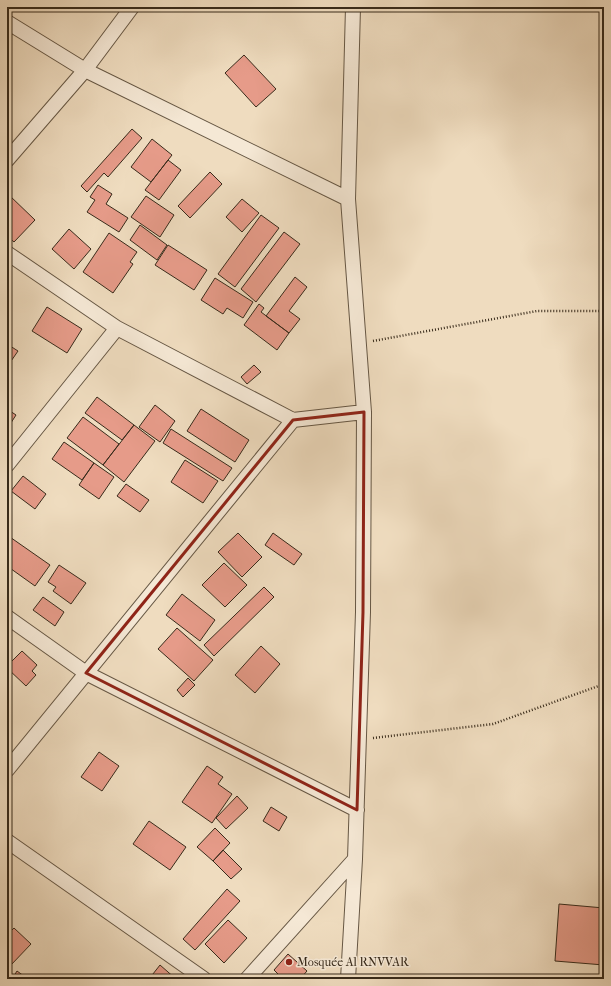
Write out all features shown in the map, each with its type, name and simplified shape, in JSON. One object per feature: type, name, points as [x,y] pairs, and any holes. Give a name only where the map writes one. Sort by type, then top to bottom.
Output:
[{"type":"street","points":[[7,160],[85,70],[132,7]]},
{"type":"street","points":[[348,979],[355,859],[363,612],[364,412],[348,199],[353,7]]},
{"type":"street","points":[[7,22],[85,70],[348,199]]},
{"type":"street","points":[[7,253],[117,328],[293,420],[364,412]]},
{"type":"street","points":[[7,465],[117,328]]},
{"type":"street","points":[[7,770],[293,420]]},
{"type":"street","points":[[7,617],[86,673],[357,810]]},
{"type":"street","points":[[7,841],[204,979]]},
{"type":"street","points":[[247,979],[355,859]]},
{"type":"path","points":[[358,344],[537,311],[604,311]]},
{"type":"path","points":[[359,740],[493,724],[604,684]]},
{"type":"highlighted area","points":[[364,412],[363,612],[357,810],[86,673],[293,420]]},
{"type":"building","points":[[244,55],[276,89],[256,107],[225,73]]},
{"type":"building","points":[[132,129],[142,138],[108,177],[104,173],[87,192],[81,186]]},
{"type":"building","points":[[152,139],[172,155],[151,182],[131,167]]},
{"type":"building","points":[[168,160],[181,170],[159,200],[145,190]]},
{"type":"building","points":[[210,172],[222,184],[190,218],[178,206]]},
{"type":"building","points":[[98,185],[112,194],[106,204],[128,218],[119,232],[87,212],[95,200],[90,197]]},
{"type":"building","points":[[9,195],[35,220],[14,242],[7,236],[7,196]]},
{"type":"building","points":[[146,196],[174,215],[160,237],[131,217]]},
{"type":"building","points":[[242,199],[259,213],[242,232],[226,217]]},
{"type":"building","points":[[261,215],[279,228],[235,287],[218,274]]},
{"type":"building","points":[[140,225],[167,245],[157,260],[130,240]]},
{"type":"building","points":[[69,229],[91,249],[74,269],[52,249]]},
{"type":"building","points":[[284,232],[300,244],[256,302],[241,289]]},
{"type":"building","points":[[109,233],[137,252],[130,262],[133,264],[113,293],[83,272]]},
{"type":"building","points":[[168,245],[207,270],[194,290],[155,265]]},
{"type":"building","points":[[295,277],[307,287],[289,311],[300,319],[289,333],[266,316]]},
{"type":"building","points":[[215,278],[253,302],[243,318],[227,308],[223,314],[201,300]]},
{"type":"building","points":[[259,304],[264,308],[261,312],[289,333],[277,350],[244,325]]},
{"type":"building","points":[[47,307],[82,329],[67,353],[32,331]]},
{"type":"building","points":[[7,344],[18,351],[7,367]]},
{"type":"building","points":[[254,365],[261,372],[247,384],[241,377]]},
{"type":"building","points":[[97,397],[134,425],[122,440],[85,413]]},
{"type":"building","points":[[155,405],[175,421],[160,442],[139,427]]},
{"type":"building","points":[[7,409],[16,415],[7,429]]},
{"type":"building","points":[[201,409],[249,440],[235,462],[187,431]]},
{"type":"building","points":[[83,417],[119,444],[103,465],[67,438]]},
{"type":"building","points":[[134,425],[155,441],[124,482],[103,465]]},
{"type":"building","points":[[171,429],[232,468],[223,481],[163,443]]},
{"type":"building","points":[[64,442],[94,463],[82,480],[52,459]]},
{"type":"building","points":[[185,460],[218,481],[203,503],[171,482]]},
{"type":"building","points":[[94,463],[114,477],[99,499],[79,485]]},
{"type":"building","points":[[23,476],[46,494],[35,509],[11,491]]},
{"type":"building","points":[[126,484],[149,500],[140,512],[117,496]]},
{"type":"building","points":[[238,533],[262,557],[242,577],[218,552]]},
{"type":"building","points":[[273,533],[302,554],[294,565],[265,545]]},
{"type":"building","points":[[7,535],[50,565],[35,586],[7,566]]},
{"type":"building","points":[[224,563],[247,585],[225,607],[202,585]]},
{"type":"building","points":[[59,565],[86,583],[71,604],[53,591],[56,587],[48,582]]},
{"type":"building","points":[[264,587],[274,597],[214,656],[204,645]]},
{"type":"building","points":[[182,594],[215,620],[200,641],[166,615]]},
{"type":"building","points":[[43,597],[64,612],[55,626],[33,610]]},
{"type":"building","points":[[177,628],[213,660],[194,681],[158,649]]},
{"type":"building","points":[[261,646],[280,664],[255,693],[235,675]]},
{"type":"building","points":[[22,651],[37,665],[32,671],[36,675],[26,686],[7,668],[7,666]]},
{"type":"building","points":[[188,678],[195,685],[183,697],[177,690]]},
{"type":"building","points":[[99,752],[119,766],[102,791],[81,777]]},
{"type":"building","points":[[207,766],[223,777],[218,784],[232,794],[212,823],[182,802]]},
{"type":"building","points":[[237,796],[248,808],[226,829],[216,818]]},
{"type":"building","points":[[271,807],[287,817],[279,831],[263,821]]},
{"type":"building","points":[[149,821],[186,847],[170,870],[133,844]]},
{"type":"building","points":[[215,828],[230,843],[213,861],[197,847]]},
{"type":"building","points":[[223,850],[242,869],[231,879],[213,861]]},
{"type":"building","points":[[227,889],[240,901],[195,950],[183,939]]},
{"type":"building","points":[[559,904],[604,908],[604,965],[555,961]]},
{"type":"building","points":[[228,920],[247,938],[224,963],[205,944]]},
{"type":"building","points":[[14,928],[31,944],[11,965],[7,961],[7,935]]},
{"type":"building","points":[[288,954],[307,971],[300,979],[283,979],[274,970]]},
{"type":"building","points":[[160,965],[176,979],[149,979]]},
{"type":"building","points":[[17,971],[28,979],[12,979]]},
{"type":"place","name":"Mosquée Al RNVVAR","points":[[289,962]]}]
